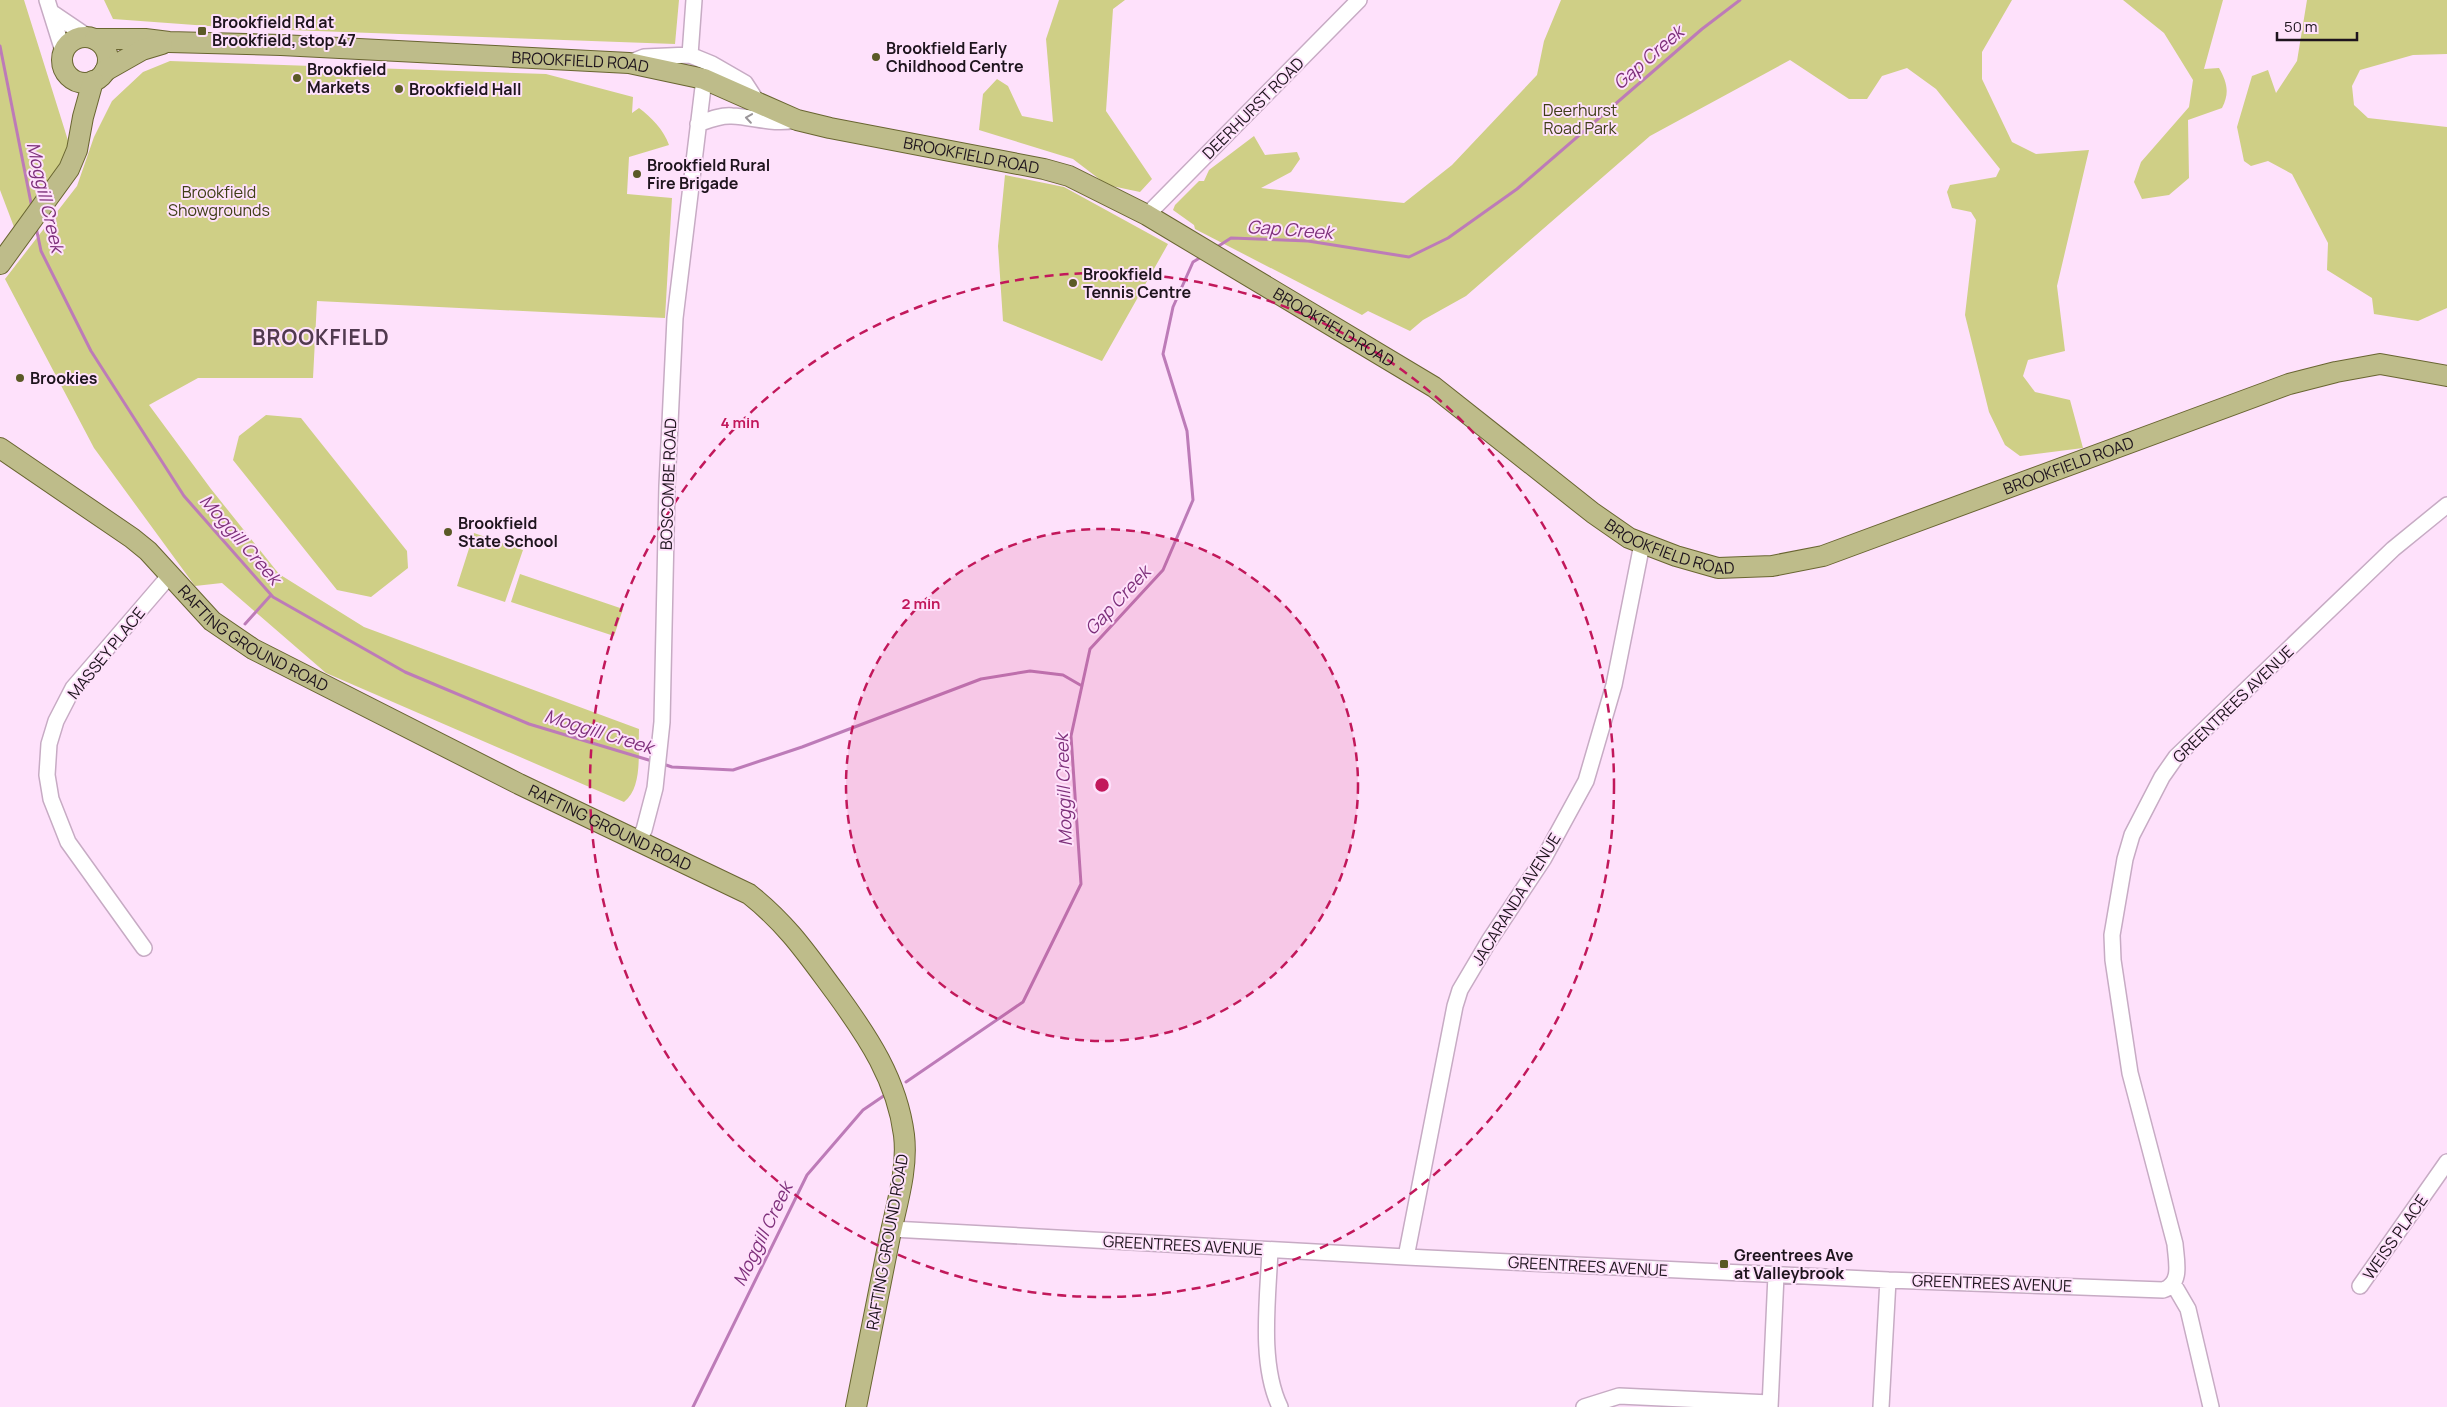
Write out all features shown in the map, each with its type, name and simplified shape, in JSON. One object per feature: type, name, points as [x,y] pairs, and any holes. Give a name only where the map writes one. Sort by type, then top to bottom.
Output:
[{"type":"main road","name":"BROOKFIELD ROAD","points":[[91,38],[145,39],[169,42],[281,44],[629,63],[704,79],[797,120],[1044,169],[1069,176],[1147,216],[1434,387],[1593,514],[1642,544],[1718,568],[1772,566],[1823,556],[2289,384],[2336,372],[2380,364],[2447,376]]},
{"type":"main road","points":[[5,258],[69,169],[78,150],[92,78],[108,57],[101,43],[91,38],[73,40],[63,51],[62,66],[71,78],[92,78]]},
{"type":"main road","name":"BROOKFIELD ROAD","points":[[92,78],[142,50],[169,42]]},
{"type":"main road","name":"RAFTING GROUND ROAD","points":[[0,448],[132,538],[170,575],[212,621],[253,649],[510,780],[749,894],[774,915],[798,940],[862,1028],[882,1063],[894,1092],[902,1123],[904,1166],[856,1407]]},
{"type":"street","points":[[690,55],[694,0]]},
{"type":"street","name":"DEERHURST ROAD","points":[[1147,216],[1359,0]]},
{"type":"street","points":[[49,6],[91,38]]},
{"type":"street","points":[[49,6],[63,51]]},
{"type":"street","points":[[629,63],[644,57],[690,55],[712,64],[745,83],[759,104]]},
{"type":"street","name":"BOSCOMBE ROAD","points":[[638,841],[644,830],[655,788],[659,746],[675,318],[704,79]]},
{"type":"street","points":[[698,124],[718,117],[732,116],[783,123],[797,120]]},
{"type":"street","name":"GREENTREES AVENUE","points":[[892,1228],[1406,1257],[1888,1280],[2163,1290],[2174,1284],[2177,1271],[2175,1244],[2130,1073],[2113,960],[2114,915],[2124,859],[2132,835],[2162,777],[2176,758],[2394,548],[2447,505]]},
{"type":"street","name":"JACARANDA AVENUE","points":[[1406,1257],[1455,1006],[1460,990],[1544,858],[1586,781],[1614,686],[1642,544]]},
{"type":"street","name":"MASSEY PLACE","points":[[144,948],[68,842],[51,799],[47,775],[49,744],[56,721],[73,688],[170,575]]},
{"type":"street","name":"WEISS PLACE","points":[[2360,1286],[2447,1162]]},
{"type":"street","points":[[1270,1250],[1267,1354],[1273,1392],[1280,1407]]},
{"type":"street","points":[[1584,1407],[1618,1396],[1770,1405],[1776,1275]]},
{"type":"street","points":[[1881,1407],[1888,1280]]},
{"type":"street","points":[[2174,1284],[2188,1309],[2211,1407]]},
{"type":"green space","points":[[0,0],[24,0],[71,150],[14,227],[0,190]]},
{"type":"green space","points":[[104,0],[679,0],[675,44],[236,28],[113,19]]},
{"type":"green space","points":[[1059,0],[1125,0],[1113,9],[1106,111],[1152,179],[1140,192],[1107,185],[1073,159],[979,130],[983,94],[997,79],[1008,86],[1022,116],[1053,122],[1046,39]]},
{"type":"green space","name":"Deerhurst Road Park","points":[[1561,0],[2012,0],[1982,52],[1982,79],[2012,142],[2036,154],[2089,150],[2057,286],[2065,351],[2028,360],[2023,376],[2035,392],[2070,400],[2083,448],[2020,456],[2005,445],[1989,412],[1965,315],[1976,220],[1971,212],[1952,208],[1947,192],[1950,185],[1996,177],[2000,169],[1936,89],[1907,68],[1882,76],[1867,99],[1849,99],[1790,60],[1650,136],[1466,296],[1423,320],[1410,331],[1368,311],[1362,315],[1195,229],[1194,225],[1173,210],[1175,205],[1199,181],[1204,181],[1209,170],[1254,136],[1265,155],[1297,152],[1300,159],[1291,172],[1261,188],[1404,203],[1452,165],[1537,75],[1544,41]]},
{"type":"green space","points":[[2123,0],[2223,0],[2204,69],[2219,68],[2226,83],[2226,97],[2222,108],[2188,120],[2189,178],[2169,195],[2142,199],[2134,182],[2141,162],[2189,107],[2193,80],[2164,33]]},
{"type":"green space","points":[[2307,0],[2447,0],[2447,54],[2413,55],[2360,70],[2352,86],[2354,105],[2368,118],[2447,127],[2447,308],[2418,321],[2374,314],[2372,298],[2327,270],[2328,243],[2292,174],[2268,161],[2251,166],[2244,161],[2237,127],[2252,76],[2268,70],[2276,93],[2297,61]]},
{"type":"green space","name":"Brookfield Showgrounds","points":[[170,61],[546,74],[633,97],[632,113],[639,108],[664,134],[669,145],[629,157],[627,194],[672,198],[665,318],[317,301],[313,378],[198,378],[149,405],[211,489],[279,574],[364,627],[639,729],[637,779],[630,796],[624,802],[326,673],[222,583],[195,586],[94,448],[5,279],[77,186],[94,137],[112,101],[143,72]]},
{"type":"green space","name":"Brookfield Tennis Centre","points":[[1005,175],[1064,187],[1168,244],[1102,361],[1003,321],[998,246]]},
{"type":"green space","points":[[266,415],[301,418],[407,551],[408,568],[371,597],[337,590],[233,460],[239,436]]},
{"type":"green space","points":[[474,533],[523,550],[505,602],[457,586]]},
{"type":"green space","points":[[520,574],[623,609],[614,636],[511,602]]},
{"type":"waterway","name":"Gap Creek","points":[[1217,247],[1231,238],[1308,241],[1409,257],[1448,238],[1517,189],[1702,29],[1740,0]]},
{"type":"waterway","name":"Moggill Creek","points":[[0,46],[32,208]]},
{"type":"waterway","name":"Moggill Creek","points":[[36,227],[41,251],[91,351],[184,496],[273,597],[405,672],[529,724],[652,761]]},
{"type":"waterway","name":"Gap Creek","points":[[906,1082],[1023,1002],[1081,884],[1071,736],[1090,649],[1163,570],[1193,500],[1187,431],[1163,354],[1173,307],[1193,262],[1203,256]]},
{"type":"waterway","points":[[245,624],[271,595]]},
{"type":"waterway","name":"Moggill Creek","points":[[663,764],[672,767],[733,770],[802,747],[981,679],[1030,671],[1063,675],[1082,686]]},
{"type":"waterway","name":"Moggill Creek","points":[[693,1407],[807,1175],[863,1110],[885,1095]]},
{"type":"place","name":"Brookfield Rd at Brookfield, stop 47","points":[[202,31]]},
{"type":"place","name":"Brookfield Early Childhood Centre","points":[[876,57]]},
{"type":"place","name":"Brookfield Markets","points":[[297,78]]},
{"type":"place","name":"Brookfield Hall","points":[[399,89]]},
{"type":"place","name":"Brookfield Rural Fire Brigade","points":[[637,174]]},
{"type":"place","name":"Brookfield Tennis Centre","points":[[1073,283]]},
{"type":"place","name":"Brookies","points":[[20,378]]},
{"type":"place","name":"Brookfield State School","points":[[448,532]]},
{"type":"place","name":"Greentrees Ave at Valleybrook","points":[[1724,1264]]},
{"type":"district","name":"BROOKFIELD","points":[[321,337]]}]
